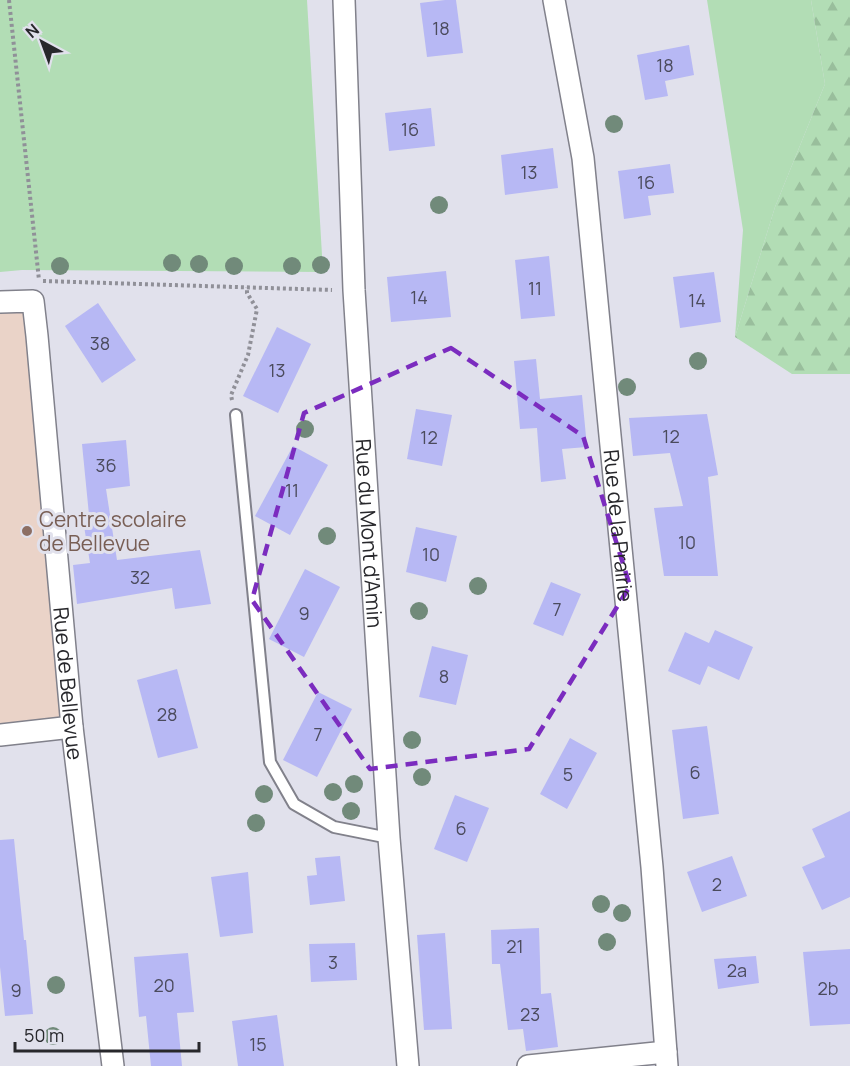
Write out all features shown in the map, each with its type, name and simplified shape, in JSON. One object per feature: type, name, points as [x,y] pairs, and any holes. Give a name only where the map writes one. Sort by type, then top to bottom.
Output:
[{"type":"street","name":"Rue du Mont d'Amin","points":[[344,0],[354,290],[389,838],[408,1066]]},
{"type":"street","name":"Rue de la Prairie","points":[[554,0],[583,158],[652,867],[667,1059]]},
{"type":"street","points":[[0,302],[33,301]]},
{"type":"street","name":"Rue de Bellevue","points":[[33,301],[72,727],[113,1066]]},
{"type":"street","points":[[0,735],[72,727]]},
{"type":"street","points":[[528,1066],[667,1059]]},
{"type":"lane","points":[[236,415],[270,762],[294,804],[334,826],[389,838]]},
{"type":"path","points":[[9,0],[39,281],[33,301]]},
{"type":"path","points":[[48,281],[337,290]]},
{"type":"path","points":[[236,415],[231,395],[248,355],[257,309],[247,293],[247,287]]},
{"type":"highlighted area","points":[[451,348],[583,436],[630,586],[529,749],[370,769],[252,600],[304,413]]},
{"type":"shaded area","name":"Centre scolaire de Bellevue","points":[[33,301],[72,727],[0,735],[0,302]]},
{"type":"green space","points":[[0,0],[307,0],[323,272],[22,270],[0,272]]},
{"type":"green space","points":[[707,0],[811,0],[825,84],[775,207],[735,337],[743,230]]},
{"type":"green space","points":[[811,0],[850,0],[850,374],[792,374],[735,337],[775,207],[825,84]]},
{"type":"building","points":[[456,0],[463,53],[427,57],[420,3]]},
{"type":"building","points":[[689,45],[694,75],[665,81],[668,96],[645,100],[637,55]]},
{"type":"building","points":[[431,108],[435,146],[389,151],[385,113]]},
{"type":"building","points":[[553,148],[558,188],[505,195],[501,155]]},
{"type":"building","points":[[670,164],[674,193],[648,196],[651,215],[624,219],[618,171]]},
{"type":"building","points":[[549,256],[555,316],[521,319],[515,260]]},
{"type":"building","points":[[446,271],[451,317],[391,322],[387,277]]},
{"type":"building","points":[[714,272],[721,322],[680,328],[673,277]]},
{"type":"building","points":[[98,303],[136,360],[102,383],[65,326]]},
{"type":"building","points":[[277,327],[311,344],[278,413],[243,396]]},
{"type":"building","points":[[536,359],[540,399],[582,395],[587,447],[562,449],[566,479],[541,482],[537,428],[520,429],[514,361]]},
{"type":"building","points":[[416,409],[452,415],[442,466],[407,459]]},
{"type":"building","points":[[707,414],[718,475],[708,477],[718,576],[664,576],[654,508],[683,506],[670,453],[633,456],[629,418]]},
{"type":"building","points":[[126,440],[130,486],[106,489],[117,560],[200,550],[211,604],[175,609],[172,588],[77,604],[73,565],[90,563],[84,526],[90,525],[82,444]]},
{"type":"building","points":[[293,446],[328,465],[290,535],[255,516]]},
{"type":"building","points":[[416,527],[457,536],[446,582],[406,572]]},
{"type":"building","points":[[305,569],[340,587],[304,657],[269,639]]},
{"type":"building","points":[[551,582],[581,594],[563,636],[533,624]]},
{"type":"building","points":[[715,630],[753,647],[739,680],[708,666],[700,685],[668,671],[685,632],[709,643]]},
{"type":"building","points":[[432,646],[468,655],[456,705],[419,697]]},
{"type":"building","points":[[177,669],[198,748],[158,758],[137,680]]},
{"type":"building","points":[[318,692],[352,709],[317,777],[283,760]]},
{"type":"building","points":[[707,726],[719,814],[683,819],[672,730]]},
{"type":"building","points":[[570,738],[597,753],[567,809],[540,794]]},
{"type":"building","points":[[455,795],[489,808],[467,862],[434,849]]},
{"type":"building","points":[[850,811],[850,897],[822,910],[802,867],[825,857],[812,829]]},
{"type":"building","points":[[14,839],[33,1014],[5,1016],[0,967],[0,840]]},
{"type":"building","points":[[340,856],[345,901],[310,905],[307,876],[317,875],[315,858]]},
{"type":"building","points":[[732,856],[747,896],[702,912],[687,872]]},
{"type":"building","points":[[248,872],[253,933],[220,937],[211,877]]},
{"type":"building","points":[[539,928],[541,994],[551,993],[558,1047],[526,1051],[523,1029],[508,1030],[500,964],[492,964],[491,930]]},
{"type":"building","points":[[445,933],[452,1029],[424,1030],[417,935]]},
{"type":"building","points":[[355,943],[357,980],[311,982],[309,944]]},
{"type":"building","points":[[850,949],[850,1024],[810,1026],[803,952]]},
{"type":"building","points":[[188,953],[194,1012],[177,1013],[182,1066],[151,1066],[146,1016],[139,1017],[134,957]]},
{"type":"building","points":[[756,956],[759,983],[718,989],[714,959]]},
{"type":"building","points":[[277,1015],[284,1066],[238,1066],[232,1021]]},
{"type":"place","name":"Centre scolaire de Bellevue","points":[[27,531]]}]
